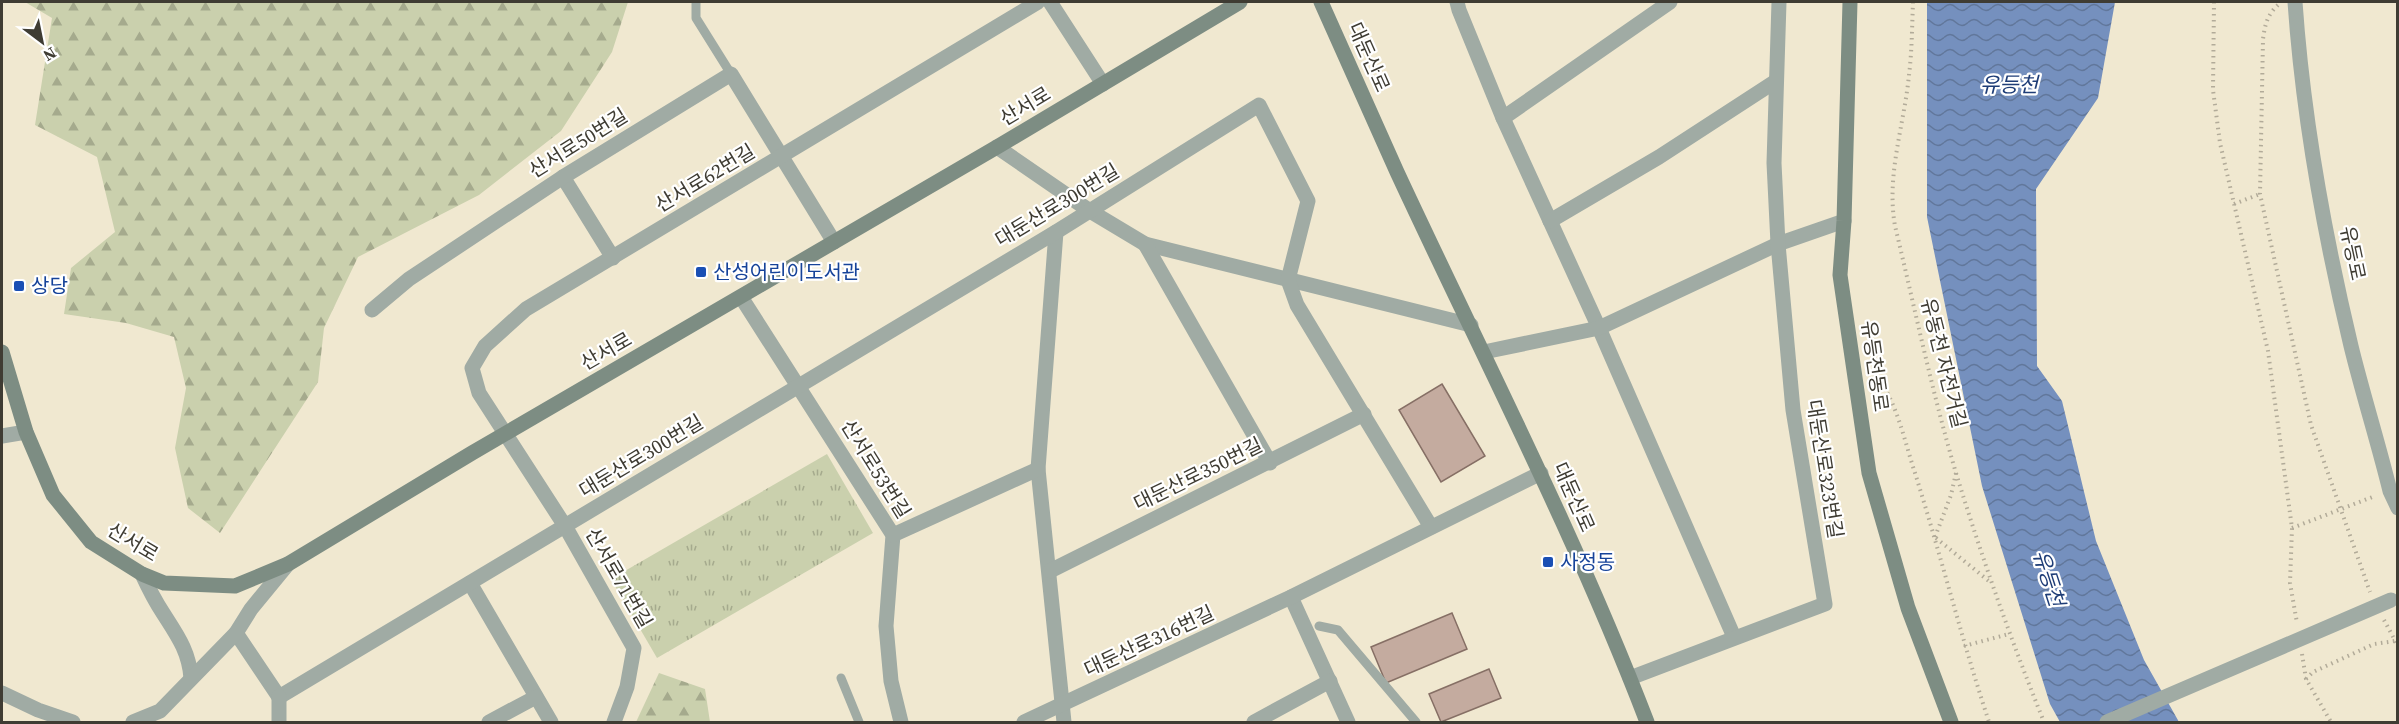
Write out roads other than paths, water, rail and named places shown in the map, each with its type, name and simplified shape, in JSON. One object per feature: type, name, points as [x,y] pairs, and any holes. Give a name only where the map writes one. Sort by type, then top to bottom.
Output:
[{"type":"main road","name":"산서로","points":[[2,352],[26,432],[53,495],[91,542],[141,574],[164,583],[235,586],[288,564],[1240,2]]},
{"type":"main road","name":"대둔산로","points":[[1321,2],[1397,172],[1541,473],[1630,678],[1647,723]]},
{"type":"main road","name":"유등천동로","points":[[1850,2],[1844,220],[1840,275],[1869,473],[1908,608],[1952,723]]},
{"type":"street","name":"산서로62번길","points":[[506,434],[479,393],[472,368],[485,346],[526,309],[1038,2]]},
{"type":"street","points":[[1050,2],[1103,84]]},
{"type":"street","points":[[1457,2],[1503,118],[1599,328],[1734,637]]},
{"type":"street","points":[[1503,118],[1670,2]]},
{"type":"street","name":"대둔산로323번길","points":[[1630,678],[1825,604],[1793,410],[1778,244],[1774,163],[1779,2]]},
{"type":"street","name":"유등로","points":[[2295,2],[2300,75],[2317,189],[2351,346],[2388,488],[2397,508]]},
{"type":"street","points":[[731,74],[834,242]]},
{"type":"street","name":"산서로50번길","points":[[372,310],[409,279],[563,177],[731,74]]},
{"type":"street","points":[[1550,221],[1659,158],[1776,81]]},
{"type":"street","name":"대둔산로300번길","points":[[279,697],[1056,232],[1259,105],[1308,201],[1288,280]]},
{"type":"street","points":[[997,147],[1090,211],[1144,244],[1471,325]]},
{"type":"street","points":[[563,177],[613,258]]},
{"type":"street","points":[[1484,352],[1599,328],[1778,244],[1844,220]]},
{"type":"street","points":[[1056,232],[1038,469],[1064,723]]},
{"type":"street","points":[[1144,244],[1270,463]]},
{"type":"street","points":[[1288,280],[1297,304],[1431,526]]},
{"type":"street","name":"산서로53번길","points":[[741,297],[893,535],[886,626],[891,681],[902,723]]},
{"type":"street","name":"대둔산로350번길","points":[[1050,571],[1364,414]]},
{"type":"street","points":[[2,436],[26,432]]},
{"type":"street","name":"산서로71번길","points":[[506,434],[565,526],[634,648],[627,687],[614,723]]},
{"type":"street","points":[[893,535],[1038,469]]},
{"type":"street","name":"대둔산로316번길","points":[[1024,723],[1291,597],[1541,473]]},
{"type":"street","points":[[133,723],[161,717],[191,678],[236,633],[251,609],[288,564]]},
{"type":"street","points":[[141,574],[161,611],[180,637],[189,661],[191,678]]},
{"type":"street","points":[[470,583],[551,723]]},
{"type":"street","points":[[1291,597],[1348,723]]},
{"type":"street","points":[[2107,723],[2394,598]]},
{"type":"street","points":[[236,633],[279,697],[279,723]]},
{"type":"street","points":[[1254,723],[1330,681]]},
{"type":"street","points":[[2,693],[73,723]]},
{"type":"street","points":[[489,723],[536,697]]},
{"type":"lane","points":[[696,2],[696,18],[731,74]]},
{"type":"lane","points":[[1319,626],[1338,630],[1416,723]]},
{"type":"lane","points":[[841,678],[859,723]]},
{"type":"water","name":"유등천","points":[[1927,2],[2115,2],[2098,98],[2036,189],[2037,366],[2062,401],[2096,541],[2144,660],[2179,722],[2060,722],[2050,704],[1982,486],[1927,217]]},
{"type":"place","name":"산성어린이도서관","points":[[701,272]]},
{"type":"place","name":"상당","points":[[19,286]]},
{"type":"place","name":"사정동","points":[[1548,562]]}]
